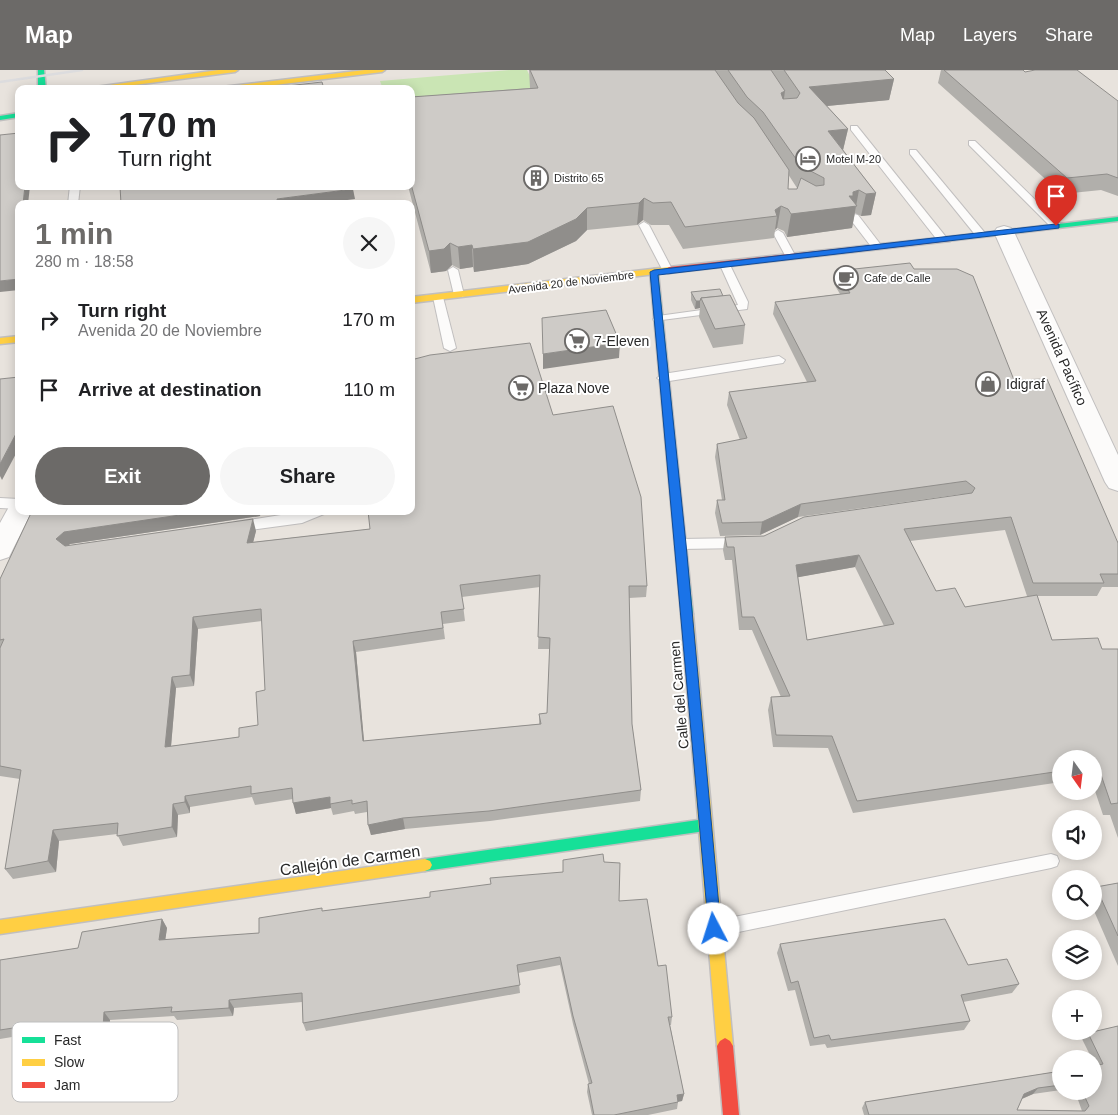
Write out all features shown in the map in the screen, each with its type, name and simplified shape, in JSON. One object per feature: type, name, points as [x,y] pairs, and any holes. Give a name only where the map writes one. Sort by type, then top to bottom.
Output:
[{"type":"street","points":[[40,70],[42,85]]},
{"type":"street","points":[[98,85],[235,70]]},
{"type":"street","points":[[256,85],[382,70]]},
{"type":"street","points":[[0,118],[15,116]]},
{"type":"street","name":"Avenida 20 de Noviembre","points":[[415,300],[1118,219]]},
{"type":"street","name":"Avenida Pacífico","points":[[1004,232],[1118,482]]},
{"type":"street","name":"Calle del Carmen","points":[[654,272],[663,378],[681,544],[732,1115]]},
{"type":"street","points":[[0,341],[15,339]]},
{"type":"street","points":[[0,550],[17,515]]},
{"type":"street","name":"Callejón de Carmen","points":[[0,927],[705,825]]},
{"type":"lane","points":[[854,128],[942,239]]},
{"type":"lane","points":[[972,143],[1056,226]]},
{"type":"lane","points":[[913,152],[981,235]]},
{"type":"lane","points":[[854,217],[877,247]]},
{"type":"lane","points":[[644,225],[668,271]]},
{"type":"lane","points":[[778,232],[791,257]]},
{"type":"lane","points":[[658,319],[743,307],[744,302],[725,265]]},
{"type":"lane","points":[[453,270],[459,295]]},
{"type":"lane","points":[[438,297],[450,348]]},
{"type":"lane","points":[[663,378],[779,360]]},
{"type":"lane","points":[[0,502],[15,504]]},
{"type":"lane","points":[[224,529],[302,518],[309,515]]},
{"type":"lane","points":[[681,544],[753,543]]},
{"type":"lane","points":[[714,929],[1051,861]]},
{"type":"green space","points":[[527,70],[545,108],[415,118],[415,85],[382,85],[380,81]]},
{"type":"building","points":[[530,70],[715,70],[738,103],[754,118],[789,170],[788,189],[797,189],[801,178],[816,186],[824,185],[824,178],[801,166],[763,112],[747,97],[728,70],[771,70],[785,91],[781,93],[783,99],[797,98],[800,93],[784,70],[885,70],[894,79],[809,87],[848,129],[828,131],[876,193],[866,194],[859,190],[853,192],[853,196],[849,196],[857,206],[791,214],[788,209],[781,206],[775,210],[777,216],[685,227],[671,202],[653,203],[644,198],[639,203],[587,208],[576,219],[528,242],[473,249],[472,245],[458,247],[450,243],[444,249],[429,251],[413,190],[415,190],[415,97],[538,88]]},
{"type":"building","points":[[944,70],[1023,70],[1025,72],[1035,70],[1077,70],[1118,101],[1118,178],[1107,174],[1067,178]]},
{"type":"building","points":[[322,82],[323,85],[295,85]]},
{"type":"building","points":[[15,133],[15,190],[25,190],[23,200],[15,200],[15,279],[0,281],[0,135]]},
{"type":"building","points":[[120,190],[345,190],[277,200],[121,200]]},
{"type":"building","points":[[910,263],[914,269],[957,269],[973,276],[1014,380],[1047,379],[1118,543],[1118,574],[1100,574],[1104,583],[1033,583],[1011,517],[904,529],[936,591],[955,588],[965,607],[1037,595],[1052,640],[1098,638],[1102,649],[1118,649],[1118,803],[1111,804],[1102,778],[1102,750],[1052,750],[1052,772],[857,801],[832,736],[776,735],[771,697],[790,696],[754,617],[742,617],[734,547],[727,547],[725,537],[764,536],[804,517],[972,493],[975,488],[966,481],[801,504],[762,522],[722,523],[717,500],[725,500],[717,444],[747,438],[729,392],[816,381],[775,302],[850,293],[836,271]],"holes":[[[859,555],[894,624],[807,640],[796,565]]]},
{"type":"building","points":[[720,289],[723,296],[701,298],[700,301],[696,301],[691,292]]},
{"type":"building","points":[[730,295],[745,325],[715,329],[701,298]]},
{"type":"building","points":[[606,310],[620,343],[543,354],[542,318]]},
{"type":"building","points":[[530,343],[553,415],[613,406],[641,497],[647,586],[629,586],[632,724],[641,790],[489,811],[403,818],[368,825],[367,801],[352,804],[352,800],[330,804],[330,797],[293,803],[292,788],[251,794],[251,786],[185,796],[185,802],[173,804],[172,827],[117,836],[118,823],[53,830],[48,861],[5,869],[21,770],[0,766],[0,648],[4,639],[0,640],[0,579],[30,515],[180,515],[64,532],[56,539],[65,546],[253,519],[247,543],[370,529],[368,515],[415,515],[415,359],[430,355]],"holes":[[[540,575],[538,637],[550,638],[547,713],[539,714],[541,724],[363,741],[353,641],[443,628],[441,612],[464,609],[460,585]],[[261,609],[265,690],[256,692],[258,725],[239,728],[239,737],[165,747],[172,677],[190,675],[193,617]]]},
{"type":"building","points":[[15,377],[15,436],[0,464],[0,379]]},
{"type":"building","points":[[603,854],[604,862],[620,863],[619,901],[647,899],[658,966],[666,965],[672,1017],[668,1017],[684,1094],[677,1095],[678,1102],[614,1115],[594,1115],[588,1084],[592,1083],[573,1016],[560,957],[517,965],[520,985],[303,1023],[302,993],[229,1000],[229,1008],[171,1012],[172,1007],[104,1012],[103,1022],[12,1022],[12,1028],[0,1030],[0,960],[78,948],[82,932],[162,919],[159,940],[259,933],[259,918],[322,908],[322,911],[430,897],[430,892],[491,884],[490,878],[563,872],[563,860]]},
{"type":"building","points":[[1118,883],[1118,936],[1102,900],[1102,886]]},
{"type":"building","points":[[945,919],[968,965],[1007,959],[1019,984],[961,995],[970,1021],[831,1040],[829,1035],[814,1038],[798,981],[791,983],[780,944]]},
{"type":"building","points":[[1118,1026],[1118,1115],[869,1115],[865,1102],[1052,1072],[1052,1086],[1038,1088],[1024,1094],[1017,1110],[1085,1111],[1089,1106],[1086,1100],[1102,1100],[1102,1050],[1096,1050],[1091,1040],[1102,1040],[1102,1030]]},
{"type":"railway","points":[[0,82],[82,70]]},
{"type":"traffic: fast","points":[[41,70],[42,85]]},
{"type":"traffic: fast","points":[[0,118],[15,116]]},
{"type":"traffic: fast","points":[[947,239],[1118,219]]},
{"type":"traffic: fast","points":[[654,272],[687,614]]},
{"type":"traffic: fast","points":[[425,865],[705,825]]},
{"type":"traffic: slow","points":[[116,85],[235,70]]},
{"type":"traffic: slow","points":[[256,85],[382,70]]},
{"type":"traffic: slow","points":[[415,300],[669,270]]},
{"type":"traffic: slow","points":[[0,341],[15,339]]},
{"type":"traffic: slow","points":[[687,614],[725,1046]]},
{"type":"traffic: slow","points":[[0,927],[425,865]]},
{"type":"traffic: jam","points":[[669,270],[947,239]]},
{"type":"traffic: jam","points":[[725,1046],[731,1115]]},
{"type":"place","name":"Motel M-20","points":[[808,159]]},
{"type":"place","name":"Distrito 65","points":[[536,178]]},
{"type":"place","name":"Cafe de Calle","points":[[846,278]]},
{"type":"place","name":"7-Eleven","points":[[577,341]]},
{"type":"place","name":"Idigraf","points":[[988,384]]},
{"type":"place","name":"Plaza Nove","points":[[521,388]]},
{"type":"route","points":[[714,929],[681,544],[663,378],[654,272],[1056,226]]}]
